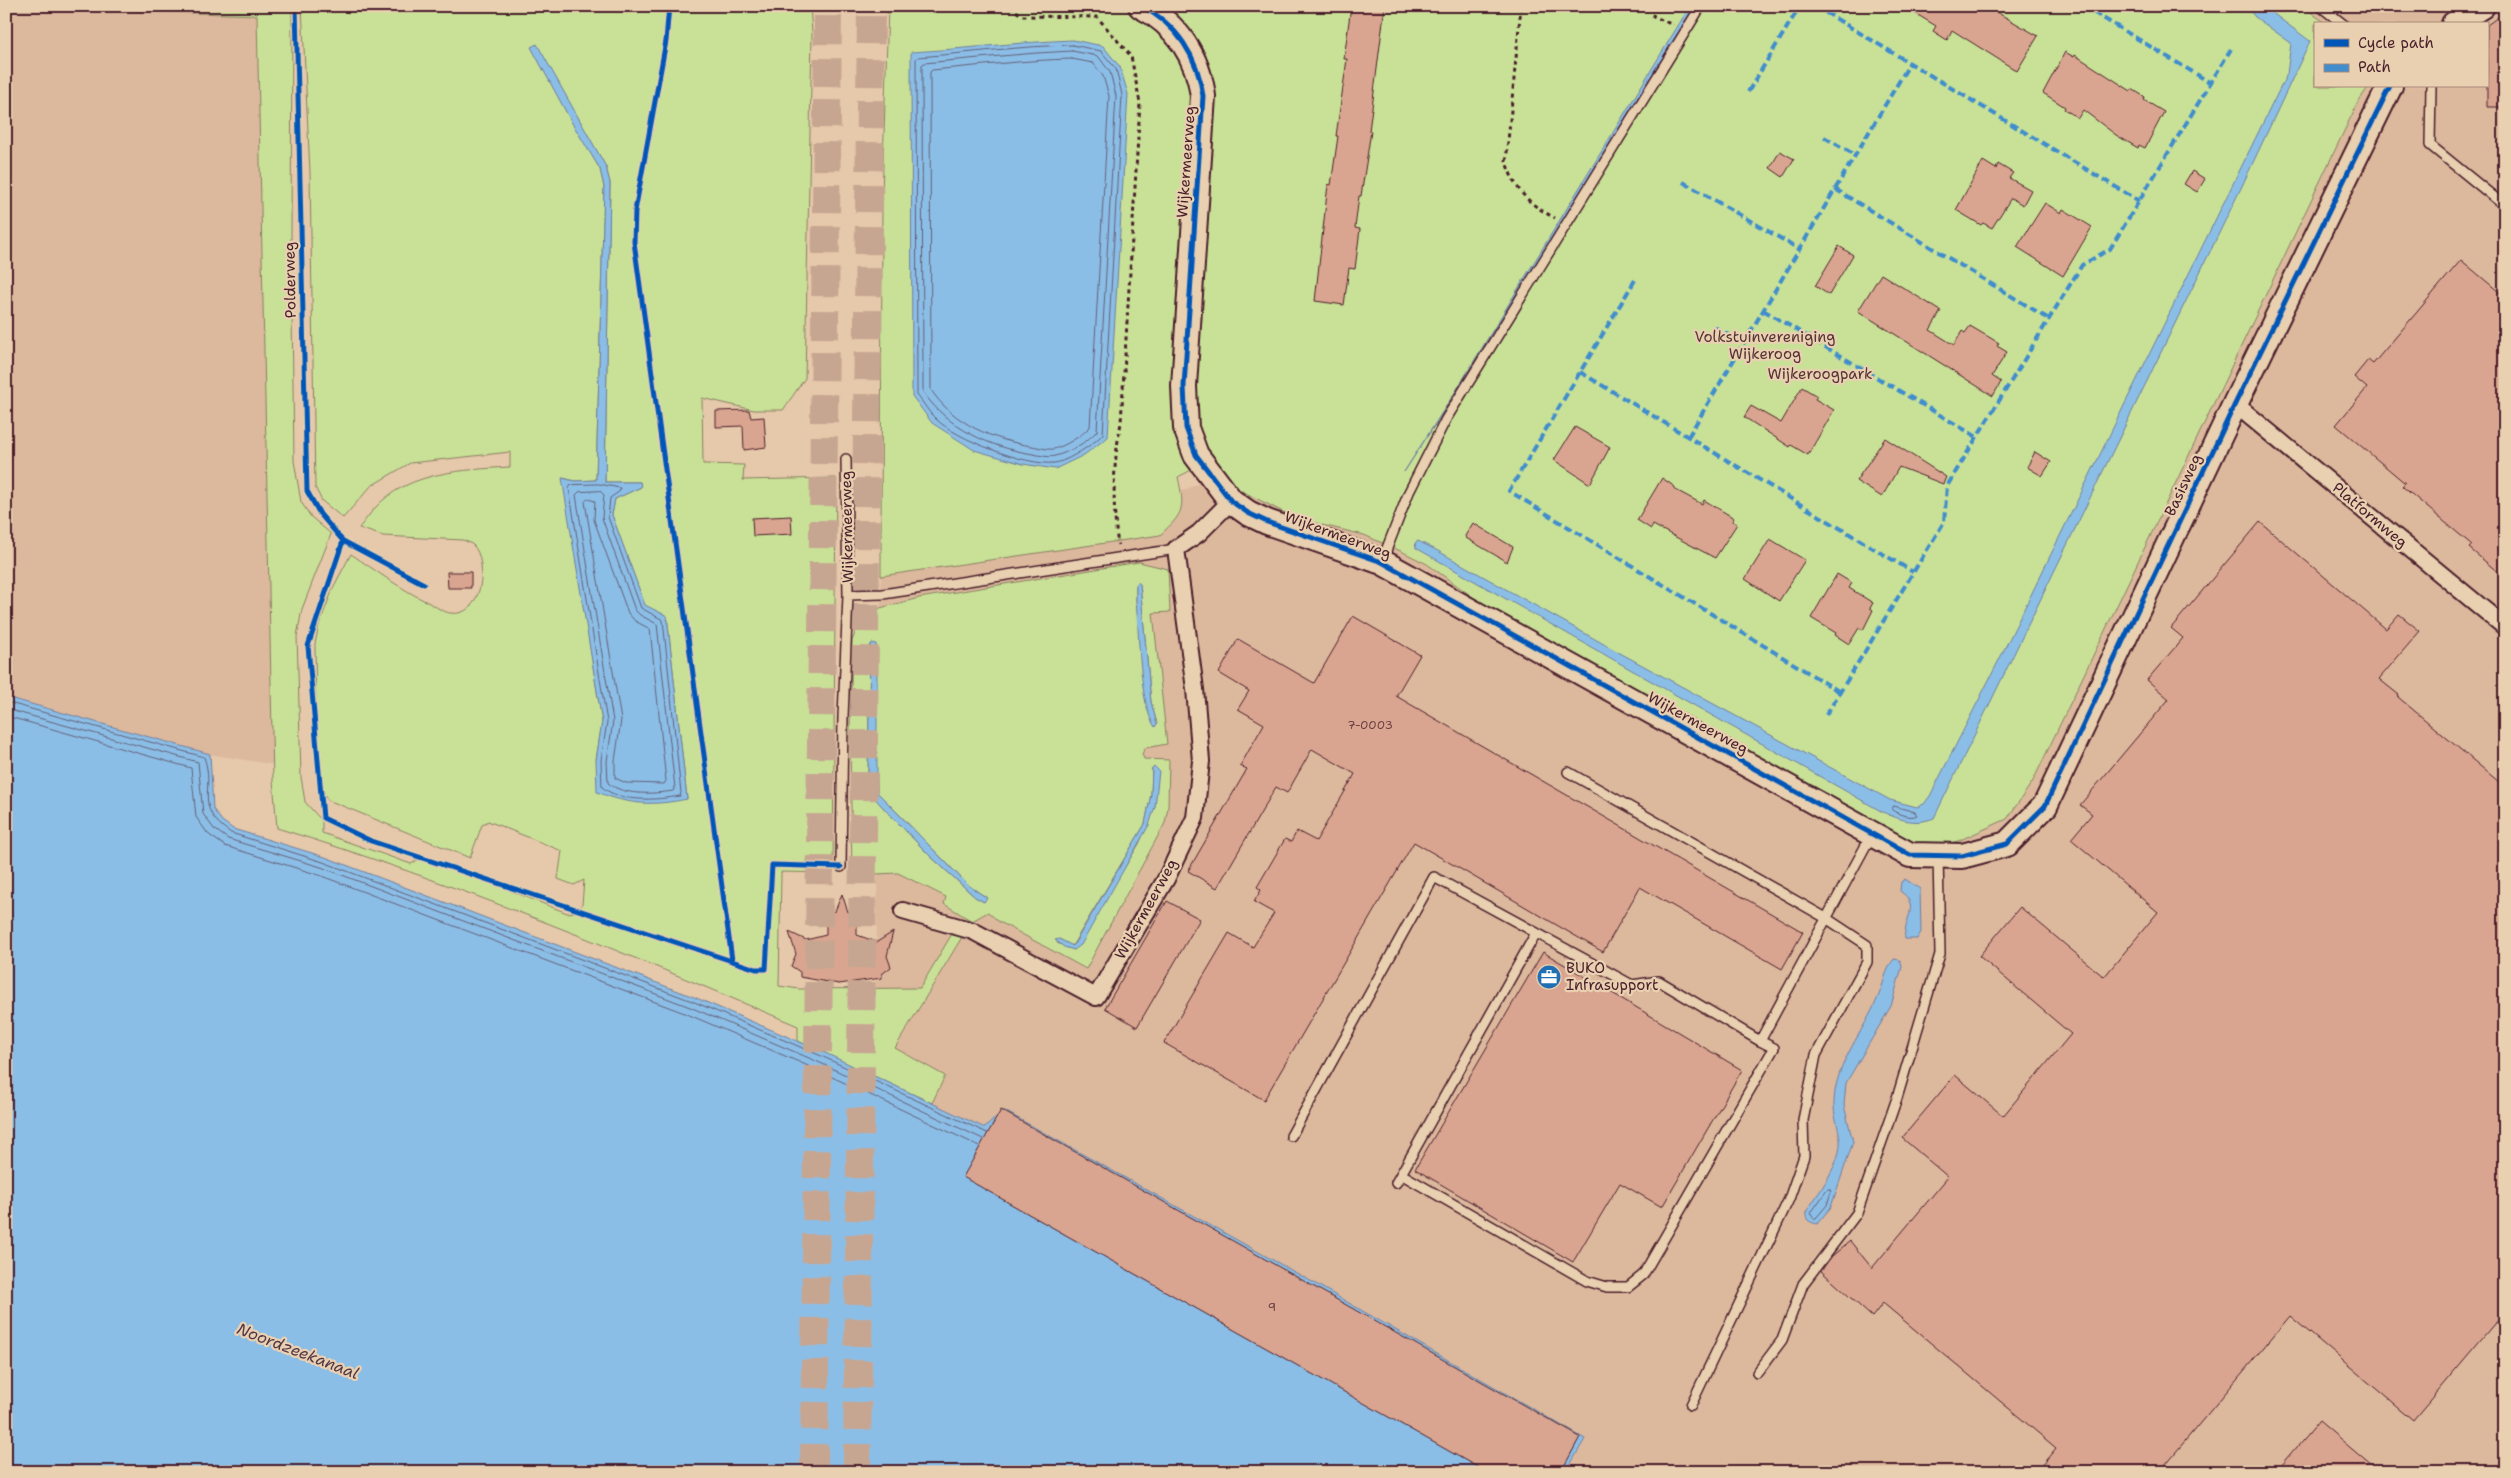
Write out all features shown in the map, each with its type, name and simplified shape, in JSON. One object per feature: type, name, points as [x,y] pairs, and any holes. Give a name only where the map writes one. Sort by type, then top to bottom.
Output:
[{"type":"street","name":"Wijkermeerweg","points":[[1142,6],[1164,20],[1177,34],[1190,52],[1202,83],[1203,96],[1184,413],[1186,428],[1196,455],[1231,501],[1267,522],[1382,562],[1910,855],[1962,856]]},
{"type":"street","points":[[2457,22],[2482,6]]},
{"type":"street","name":"Basisweg","points":[[1962,856],[2007,844],[2045,806],[2235,404],[2389,88]]},
{"type":"street","name":"Platformweg","points":[[2235,404],[2505,627]]},
{"type":"street","name":"Wijkermeerweg","points":[[903,911],[973,931],[1096,997],[1166,879],[1195,818],[1201,760],[1195,689],[1176,549],[1199,533],[1231,501]]},
{"type":"lane","points":[[1382,562],[1409,492],[1446,419],[1701,6]]},
{"type":"lane","points":[[2320,6],[2341,22]]},
{"type":"lane","points":[[2431,88],[2430,145],[2505,206]]},
{"type":"lane","name":"Wijkermeerweg","points":[[841,867],[843,717],[848,595],[846,460]]},
{"type":"lane","name":"Wijkermeerweg","points":[[848,595],[883,594],[1176,549]]},
{"type":"lane","points":[[1568,772],[1826,918],[1867,945],[1867,962],[1816,1055],[1803,1120],[1804,1156],[1789,1199],[1692,1405]]},
{"type":"lane","points":[[1760,1041],[1872,834]]},
{"type":"lane","points":[[1757,1373],[1782,1340],[1803,1284],[1857,1213],[1897,1098],[1940,954],[1938,855]]},
{"type":"lane","points":[[1291,1136],[1434,877],[1632,985],[1659,981],[1774,1048],[1643,1275],[1628,1288],[1607,1287],[1587,1281],[1401,1174]]},
{"type":"lane","points":[[1396,1182],[1536,933]]},
{"type":"path","points":[[1010,6],[1022,16],[1097,17],[1131,56],[1140,103],[1121,423],[1116,446],[1113,515],[1120,558]]},
{"type":"path","points":[[1521,6],[1506,162],[1513,182],[1530,204],[1552,217]]},
{"type":"path","points":[[1655,6],[1653,16],[1677,27]]},
{"type":"shaded area","points":[[6,6],[271,6],[282,766],[210,754],[6,697]]},
{"type":"shaded area","points":[[2280,6],[2505,6],[2505,1472],[1566,1472],[1585,1439],[985,1128],[875,1077],[881,576],[1071,548],[1238,463],[2316,88],[2488,88],[2488,22],[2314,23]]},
{"type":"green space","points":[[110,6],[292,6],[291,241],[294,461],[301,502],[311,517],[331,534],[302,609],[297,636],[301,777],[305,802],[322,821],[322,833],[411,864],[424,857],[567,913],[577,912],[582,905],[584,880],[574,885],[558,879],[562,851],[488,821],[482,825],[470,858],[328,800],[324,794],[316,713],[315,644],[319,625],[334,586],[351,554],[399,586],[439,609],[450,613],[461,612],[470,607],[480,587],[481,563],[478,553],[473,545],[463,540],[383,536],[359,528],[376,507],[389,495],[405,486],[421,479],[457,471],[510,467],[510,452],[410,463],[371,486],[343,518],[322,501],[315,487],[310,172],[302,6],[622,6],[663,9],[810,6],[812,33],[805,378],[783,410],[754,410],[702,398],[703,464],[744,465],[743,480],[836,478],[833,873],[781,872],[779,986],[799,989],[920,988],[953,932],[962,937],[895,1048],[945,1076],[932,1103],[798,1041],[798,1026],[734,999],[475,895],[277,828],[273,780],[257,15],[136,11]],"holes":[[[536,44],[606,167],[610,183],[605,482],[640,482],[641,487],[615,499],[612,515],[645,606],[667,616],[687,799],[596,760],[602,722],[563,478],[575,481],[596,480],[604,187],[600,169],[532,48]]]},
{"type":"green space","name":"Volkstuinvereniging Wijkeroog","points":[[2303,6],[2323,22],[2314,22],[2314,88],[2368,88],[2358,102],[2033,781],[2007,819],[1958,841],[1938,846],[1901,840],[1874,830],[1480,602],[1427,564],[1364,535],[1322,525],[1283,512],[1234,487],[1214,458],[1178,477],[1182,496],[1181,510],[1174,521],[1160,535],[881,576],[882,197],[888,7]]},
{"type":"green space","points":[[1139,562],[1168,569],[1170,612],[1153,613],[1167,744],[1145,748],[1142,754],[1144,759],[1169,760],[1168,807],[1165,823],[1086,969],[998,921],[988,912],[972,921],[944,904],[946,897],[898,873],[852,875],[850,731],[852,641],[857,628],[880,608],[919,598]],"holes":[[[1140,584],[1151,702],[1157,724],[1146,699],[1136,600],[1136,585]],[[872,644],[877,792],[968,885],[987,898],[984,902],[975,897],[928,854],[871,794],[868,778],[870,646]],[[1152,768],[1155,807],[1139,844],[1074,950],[1057,943],[1059,939],[1072,946],[1145,824],[1151,794]]]},
{"type":"water","points":[[1690,6],[1702,6],[1456,390]]},
{"type":"water","points":[[2246,6],[2263,6],[2310,41],[2242,186],[1934,818],[1920,821],[1906,820],[1879,810],[1416,548],[1415,543],[1418,541],[1438,551],[1609,647],[1890,800],[1917,807],[1924,804],[1930,796],[1998,662],[2287,74],[2291,43],[2255,17]]},
{"type":"water","points":[[1073,40],[1103,46],[1120,67],[1128,94],[1108,437],[1084,455],[1055,469],[1023,464],[974,450],[932,423],[912,396],[911,52]]},
{"type":"water","points":[[537,44],[606,167],[610,183],[605,482],[640,482],[641,487],[615,499],[612,515],[645,605],[667,616],[687,799],[663,803],[641,803],[620,800],[597,792],[596,760],[602,722],[562,478],[575,481],[596,480],[604,187],[600,169],[572,123],[531,47]]},
{"type":"water","points":[[1456,390],[1440,417],[1404,472]]},
{"type":"water","points":[[1138,582],[1140,584],[1151,702],[1157,724],[1155,727],[1146,702],[1143,685],[1136,600],[1136,585]]},
{"type":"water","points":[[872,643],[876,644],[877,656],[877,792],[968,885],[987,898],[984,902],[975,897],[928,854],[871,794],[868,779],[870,646]]},
{"type":"water","name":"Noordzeekanaal","points":[[6,697],[210,754],[213,809],[222,821],[233,829],[325,857],[694,997],[821,1051],[985,1128],[1003,1110],[1307,1279],[1585,1439],[1566,1472],[6,1472]]},
{"type":"water","points":[[1154,766],[1159,771],[1155,807],[1149,825],[1081,945],[1074,950],[1064,947],[1055,940],[1059,939],[1073,946],[1145,824],[1151,794],[1152,768]]},
{"type":"water","points":[[1905,879],[1920,889],[1921,932],[1917,939],[1905,939],[1906,926],[1910,914],[1910,902],[1900,891],[1901,882]]},
{"type":"water","points":[[1894,959],[1900,960],[1902,967],[1891,1006],[1846,1083],[1844,1105],[1853,1142],[1831,1207],[1817,1224],[1807,1219],[1806,1212],[1828,1178],[1840,1149],[1834,1107],[1839,1074],[1872,1010]]},
{"type":"building","points":[[1351,6],[1385,6],[1369,131],[1371,131],[1355,228],[1360,229],[1355,269],[1349,268],[1344,305],[1315,301],[1328,184],[1331,185],[1338,136],[1336,136],[1347,59],[1344,59]]},
{"type":"building","points":[[1903,6],[1986,6],[2038,36],[2017,71],[1952,30],[1947,40],[1933,31],[1936,26]]},
{"type":"building","points":[[2505,12],[2505,107],[2487,107],[2488,24]]},
{"type":"building","points":[[2065,52],[2074,57],[2075,55],[2131,91],[2132,89],[2145,97],[2144,100],[2164,112],[2145,148],[2139,145],[2138,148],[2116,135],[2083,110],[2078,118],[2043,93]]},
{"type":"building","points":[[1780,151],[1794,159],[1783,177],[1770,168]]},
{"type":"building","points":[[1983,161],[1996,169],[1998,164],[2013,173],[2009,178],[2031,190],[2023,205],[2011,198],[1992,228],[1983,223],[1981,225],[1956,210]]},
{"type":"building","points":[[2192,171],[2205,179],[2197,192],[2184,184]]},
{"type":"building","points":[[2045,203],[2061,213],[2063,209],[2092,227],[2063,276],[2017,247]]},
{"type":"building","points":[[1839,246],[1853,255],[1829,295],[1815,286]]},
{"type":"building","points":[[2461,260],[2505,297],[2505,578],[2469,548],[2472,545],[2402,486],[2405,483],[2336,425],[2367,388],[2354,377],[2368,360],[2373,364]]},
{"type":"building","points":[[1881,274],[1941,311],[1930,330],[1954,345],[1962,331],[1965,333],[1970,326],[1999,343],[1997,346],[2007,352],[1992,376],[2001,382],[1993,396],[1858,311]]},
{"type":"building","points":[[1802,387],[1817,396],[1815,399],[1834,410],[1808,455],[1791,445],[1790,447],[1744,417],[1751,406],[1781,423]]},
{"type":"building","points":[[749,410],[751,418],[764,417],[766,447],[744,450],[743,426],[716,427],[716,411]]},
{"type":"building","points":[[1575,427],[1610,447],[1590,484],[1554,460]]},
{"type":"building","points":[[1885,438],[1946,477],[1943,484],[1899,467],[1882,497],[1856,481]]},
{"type":"building","points":[[2035,452],[2051,462],[2042,476],[2027,467]]},
{"type":"building","points":[[1662,478],[1675,487],[1674,489],[1702,504],[1704,500],[1734,518],[1732,521],[1737,524],[1715,558],[1653,525],[1651,529],[1637,520]]},
{"type":"building","points":[[791,516],[792,534],[753,536],[752,518]]},
{"type":"building","points":[[2260,522],[2386,629],[2399,614],[2420,631],[2379,679],[2505,787],[2505,1311],[2413,1420],[2290,1316],[2159,1472],[2036,1472],[2056,1448],[1883,1303],[1872,1317],[1821,1271],[1832,1256],[1850,1241],[1872,1268],[1948,1177],[1902,1138],[1955,1075],[2003,1116],[2071,1034],[1979,956],[2020,907],[2104,977],[2158,912],[2071,839],[2092,814],[2080,805],[2169,699],[2147,680],[2183,638],[2171,628]]},
{"type":"building","points":[[1473,523],[1513,547],[1507,562],[1466,538],[1465,536]]},
{"type":"building","points":[[1770,539],[1805,560],[1779,601],[1745,579]]},
{"type":"building","points":[[447,572],[471,572],[471,588],[448,588]]},
{"type":"building","points":[[1837,574],[1852,583],[1849,588],[1873,603],[1870,608],[1873,610],[1863,630],[1859,628],[1849,644],[1835,635],[1836,633],[1811,618]]},
{"type":"building","points":[[1353,616],[1420,655],[1396,696],[1803,932],[1782,969],[1640,887],[1603,952],[1414,842],[1264,1100],[1164,1043],[1229,933],[1253,947],[1274,913],[1254,902],[1261,890],[1257,887],[1285,839],[1291,842],[1297,831],[1316,841],[1355,774],[1312,749],[1287,793],[1276,787],[1217,888],[1188,871],[1247,769],[1240,766],[1264,724],[1238,709],[1249,691],[1219,673],[1238,639],[1314,683]]},
{"type":"building","points":[[842,894],[848,912],[857,915],[857,935],[877,942],[893,932],[887,956],[891,967],[882,974],[882,978],[839,984],[800,977],[800,972],[791,966],[796,954],[789,932],[806,940],[826,935],[826,914],[835,911]]},
{"type":"building","points":[[1167,901],[1200,919],[1137,1027],[1105,1008]]},
{"type":"building","points":[[1543,952],[1742,1070],[1662,1207],[1620,1183],[1573,1262],[1415,1169]]},
{"type":"building","points":[[1001,1110],[1580,1437],[1561,1472],[1486,1472],[963,1177]]},
{"type":"building","points":[[2319,1421],[2379,1472],[2276,1472]]},
{"type":"tunnel","points":[[814,1472],[828,6]]},
{"type":"tunnel","points":[[857,1472],[871,6]]},
{"type":"marked path","points":[[1748,92],[1800,6]]},
{"type":"marked path","points":[[1815,6],[2139,201]]},
{"type":"marked path","points":[[2083,6],[2211,83]]},
{"type":"marked path","points":[[1826,715],[1944,522],[1947,486],[2082,265],[2110,249],[2231,49]]},
{"type":"marked path","points":[[1688,437],[1910,63]]},
{"type":"marked path","points":[[1824,137],[1855,155]]},
{"type":"marked path","points":[[1683,182],[1799,249]]},
{"type":"marked path","points":[[1835,189],[2049,319]]},
{"type":"marked path","points":[[1635,280],[1509,491],[1840,692]]},
{"type":"marked path","points":[[1763,310],[1977,437]]},
{"type":"marked path","points":[[1714,327],[1744,343]]},
{"type":"marked path","points":[[1580,372],[1913,572]]},
{"type":"cycle path","name":"Polderweg","points":[[296,6],[307,491],[320,514],[343,541],[424,584]]},
{"type":"cycle path","points":[[669,6],[666,41],[635,211],[634,242],[732,960]]},
{"type":"cycle path","points":[[1141,6],[1165,22],[1184,43],[1196,68],[1203,96],[1184,386],[1186,428],[1196,455],[1231,501],[1248,513],[1267,522],[1382,562],[1910,855],[1962,856],[2007,844],[2045,806],[2235,404],[2389,88]]},
{"type":"cycle path","points":[[343,541],[308,646],[323,818],[371,841],[756,969],[766,969],[772,865],[841,867]]},
{"type":"place","name":"BUKO Infrasupport","points":[[1549,977]]},
{"type":"park label","name":"Wijkeroogpark","points":[[1820,374]]}]
